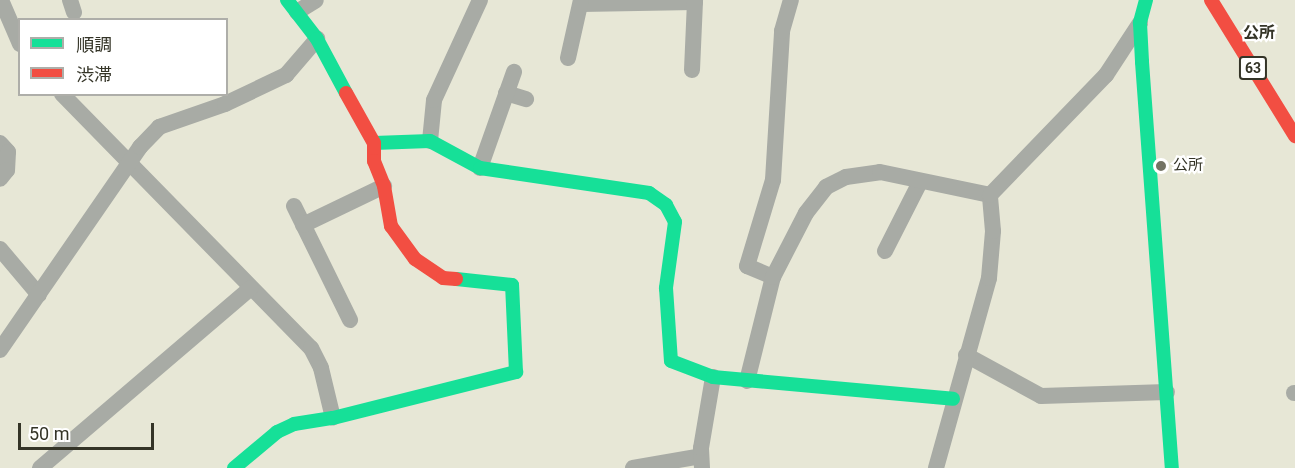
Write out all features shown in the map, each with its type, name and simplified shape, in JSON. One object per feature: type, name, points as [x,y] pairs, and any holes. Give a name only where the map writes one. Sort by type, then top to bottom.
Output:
[{"type":"street","points":[[1,0],[18,39]]},
{"type":"street","points":[[234,468],[277,432],[294,424],[333,418],[516,372],[512,285],[443,278],[415,259],[391,226],[384,186],[374,161],[374,143],[317,39],[292,6],[316,0]]},
{"type":"street","points":[[430,141],[434,100],[480,0]]},
{"type":"street","points":[[773,277],[747,267],[773,180],[782,31],[791,0]]},
{"type":"street","name":"63","points":[[1211,0],[1295,136]]},
{"type":"street","points":[[568,58],[581,2],[695,1],[692,69]]},
{"type":"street","points":[[1144,1],[1140,23],[1172,468]]},
{"type":"street","points":[[936,468],[953,399],[989,278],[993,231],[990,195],[1106,75],[1140,23]]},
{"type":"street","points":[[0,350],[130,165],[140,147],[159,127],[225,104],[286,75],[317,39]]},
{"type":"street","points":[[480,168],[514,72]]},
{"type":"street","points":[[506,93],[526,99]]},
{"type":"street","points":[[64,96],[311,348],[321,368],[333,418]]},
{"type":"street","points":[[374,143],[430,141],[480,168],[649,193],[666,205],[675,222],[666,288],[671,360],[713,377],[953,399]]},
{"type":"street","points":[[0,143],[8,152],[7,170],[0,179]]},
{"type":"street","points":[[747,381],[773,277],[806,213],[826,187],[846,177],[880,172],[920,182],[937,182],[990,195]]},
{"type":"street","points":[[885,251],[920,182]]},
{"type":"street","points":[[303,225],[384,186]]},
{"type":"street","points":[[294,206],[350,320]]},
{"type":"street","points":[[0,249],[39,295]]},
{"type":"street","points":[[40,468],[251,288]]},
{"type":"street","points":[[966,355],[1041,396],[1167,392]]},
{"type":"street","points":[[633,468],[702,462],[713,377]]},
{"type":"traffic: fast","points":[[287,0],[317,39],[346,93]]},
{"type":"traffic: fast","points":[[1146,0],[1140,23],[1142,62],[1172,468]]},
{"type":"traffic: fast","points":[[374,143],[430,141],[480,168],[649,193],[666,205],[675,222],[666,288],[671,361],[713,377],[953,399]]},
{"type":"traffic: fast","points":[[234,468],[277,432],[294,424],[333,418],[516,372],[512,285],[456,279]]},
{"type":"traffic: jam","points":[[1211,0],[1295,136]]},
{"type":"traffic: jam","points":[[346,93],[374,143],[374,161],[384,186],[391,226],[415,259],[443,278],[456,279]]},
{"type":"place","name":"公所","points":[[1161,166]]},
{"type":"district","name":"公所","points":[[1259,33]]}]
